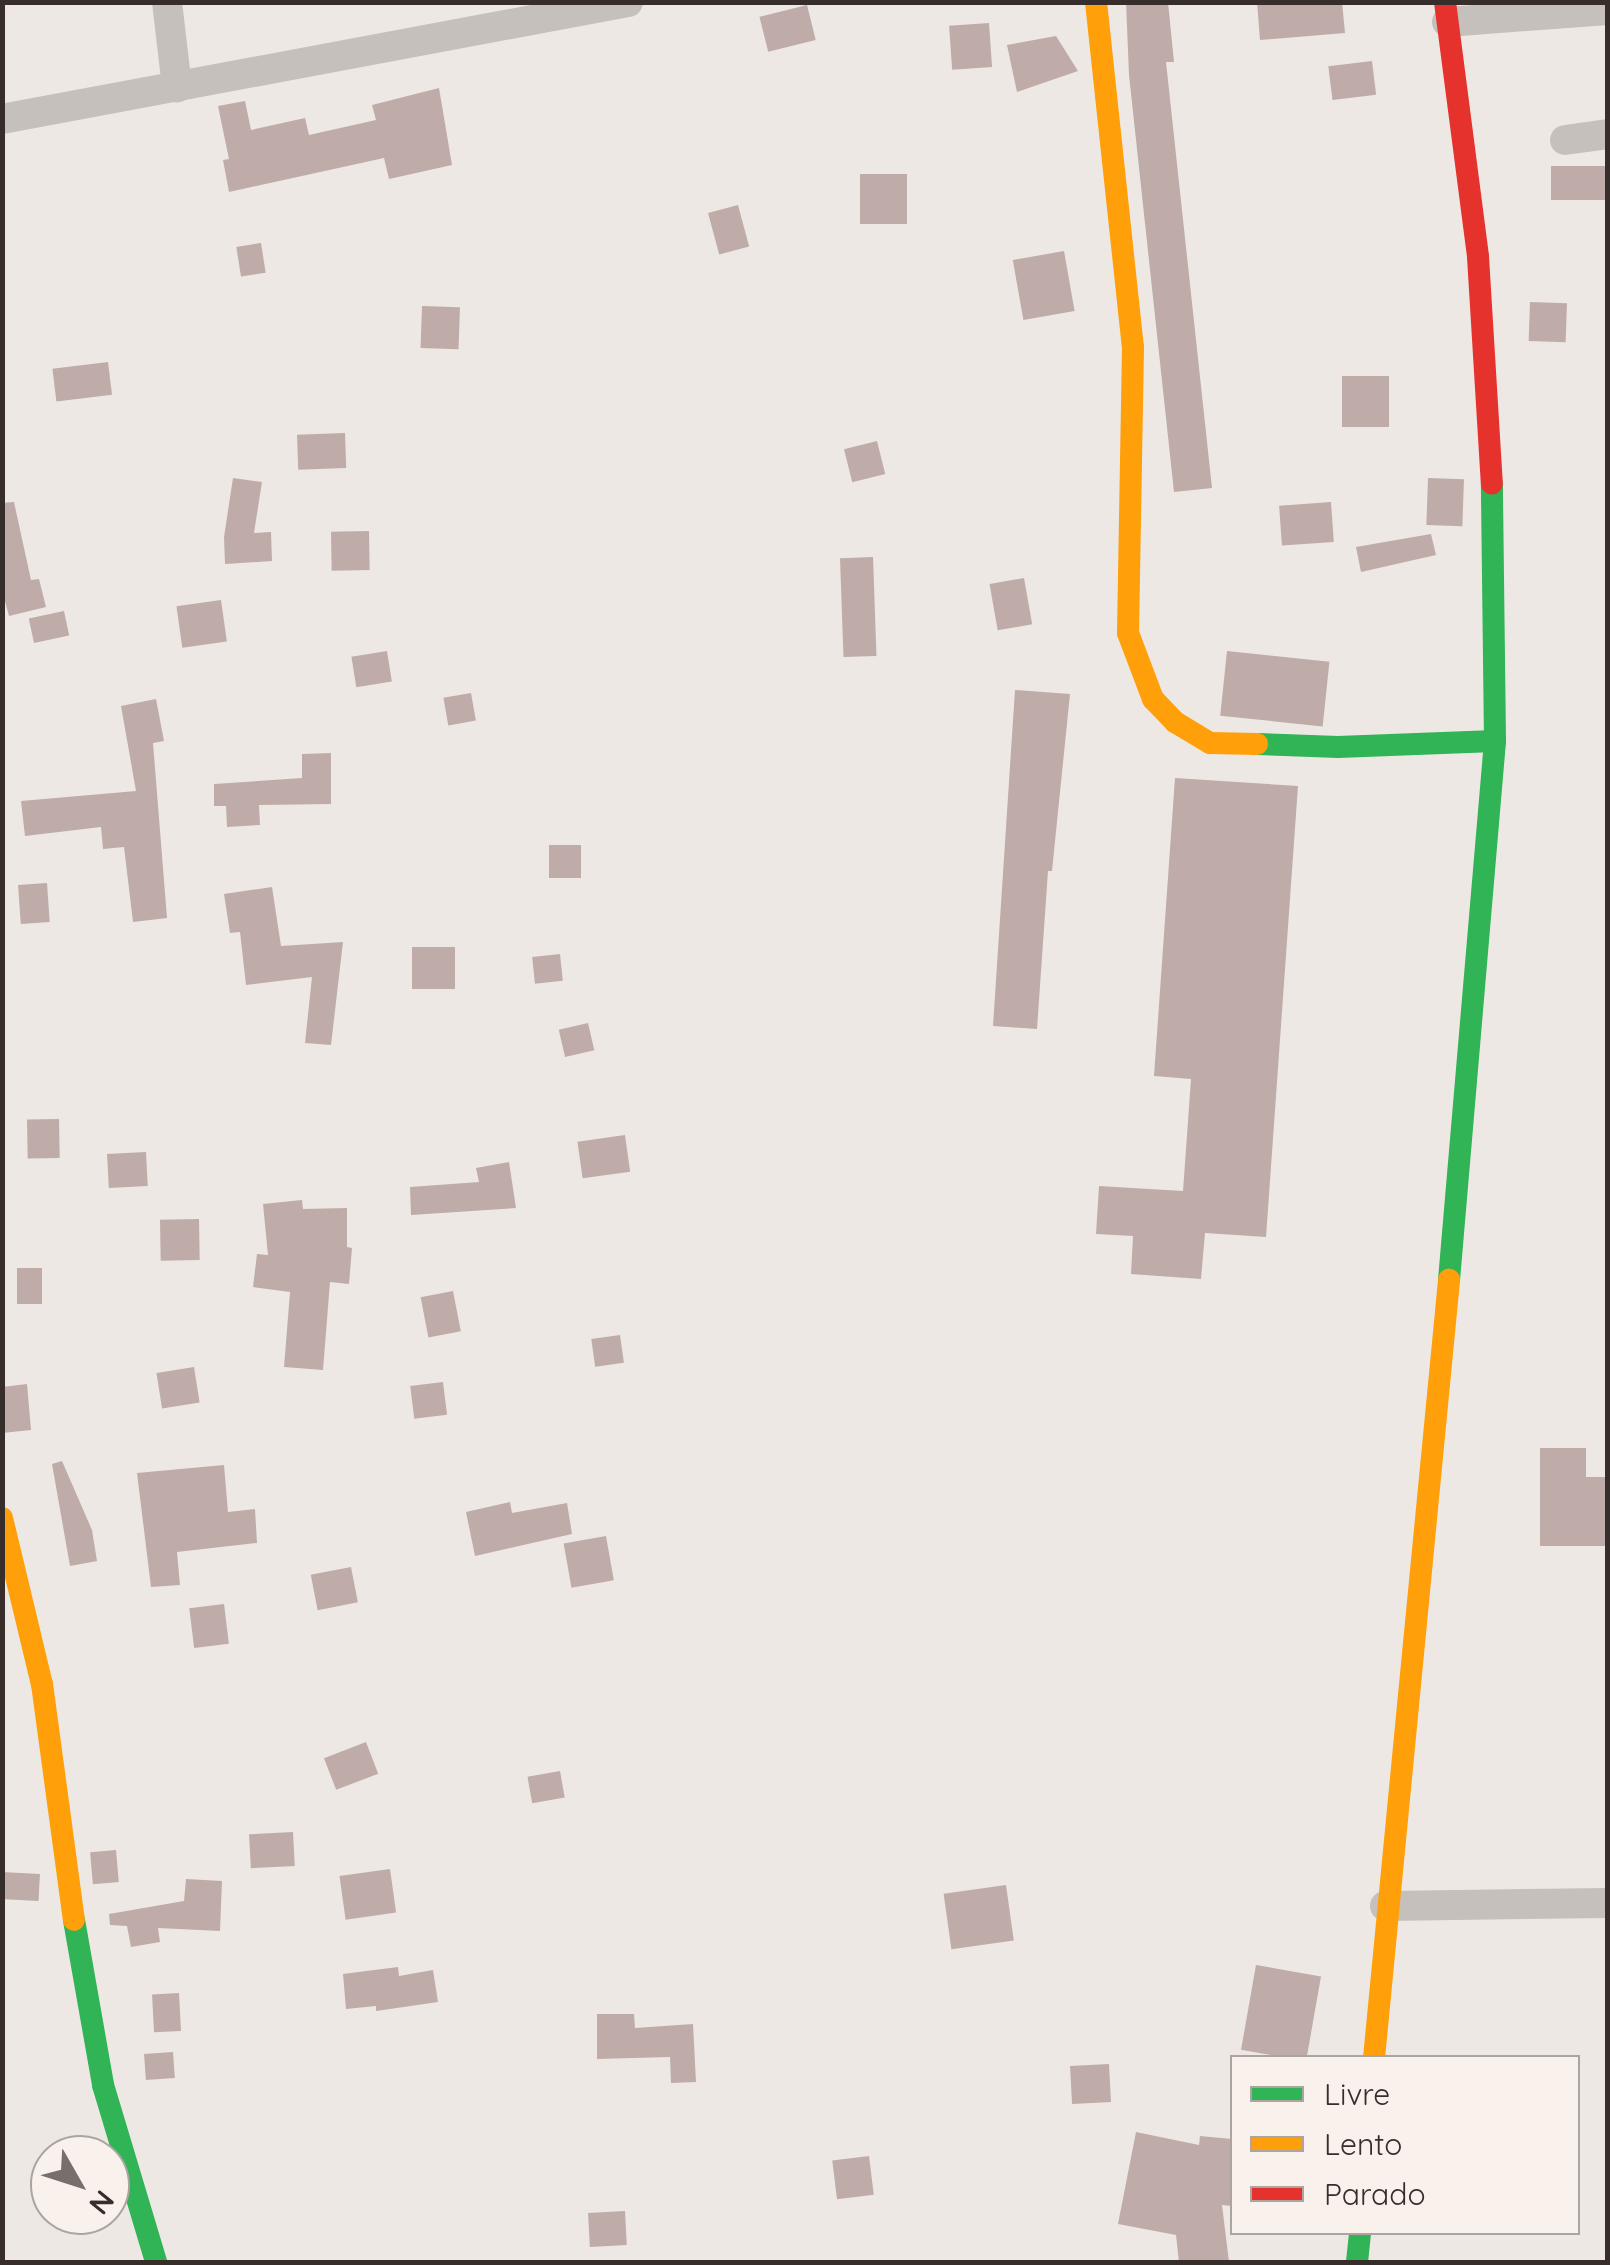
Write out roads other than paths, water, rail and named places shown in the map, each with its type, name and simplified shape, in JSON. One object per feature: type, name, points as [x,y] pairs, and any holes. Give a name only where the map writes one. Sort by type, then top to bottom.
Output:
[{"type":"main road","points":[[1096,2],[1133,347],[1128,633],[1153,699],[1174,722],[1210,743],[1338,747],[1494,741]]},
{"type":"main road","points":[[1374,2055],[1385,1906],[1460,1166],[1494,741],[1492,445],[1478,257],[1446,12]]},
{"type":"main road","points":[[2,1518],[42,1684],[68,1886],[102,2085],[156,2262]]},
{"type":"main road","points":[[1357,2262],[1360,2235]]},
{"type":"street","points":[[166,2],[177,87]]},
{"type":"street","points":[[2,120],[628,2]]},
{"type":"street","points":[[1446,12],[1608,10]]},
{"type":"street","points":[[1565,140],[1608,134]]},
{"type":"street","points":[[1385,1906],[1608,1904]]}]
